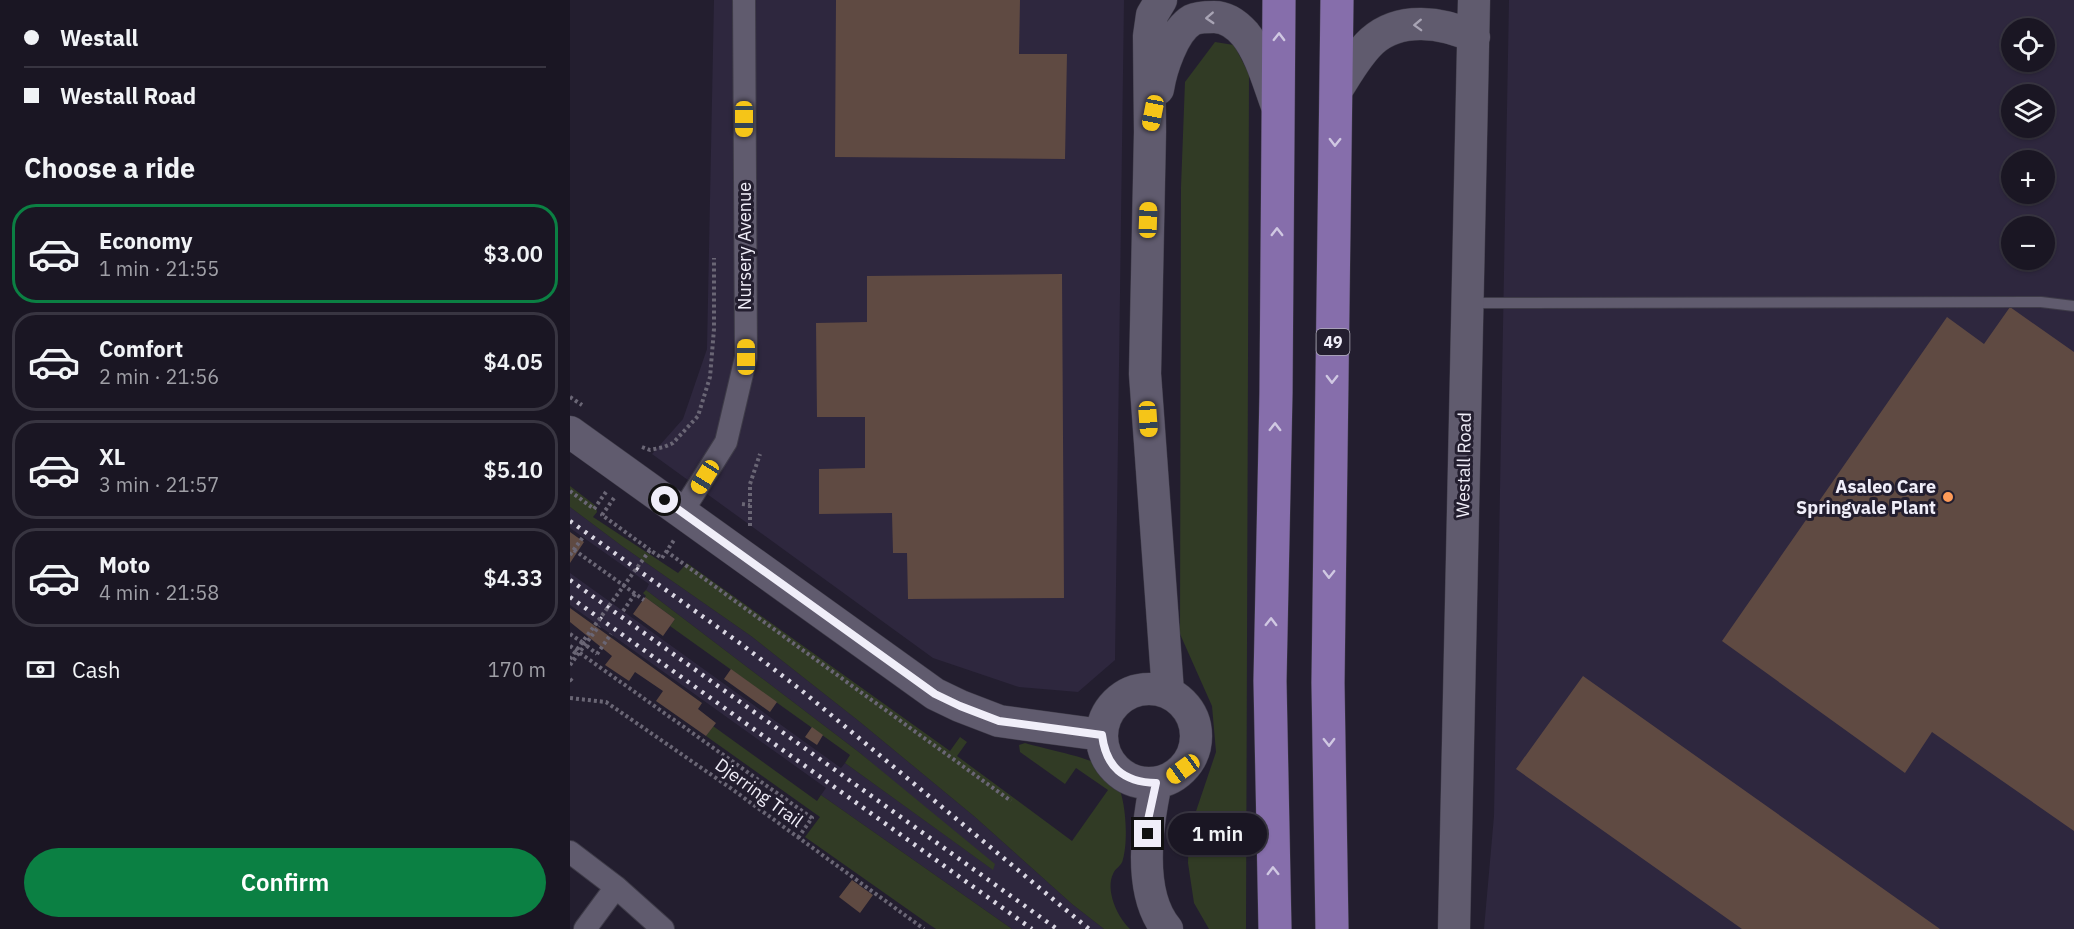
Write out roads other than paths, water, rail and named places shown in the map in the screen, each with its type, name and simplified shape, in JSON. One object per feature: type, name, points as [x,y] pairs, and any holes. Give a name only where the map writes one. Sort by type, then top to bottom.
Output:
[{"type":"main road","points":[[1161,0],[1152,15],[1149,36],[1150,132],[1145,374],[1168,692]]},
{"type":"main road","points":[[1275,929],[1270,681],[1276,393],[1279,0]]},
{"type":"main road","name":"49","points":[[1332,929],[1328,683],[1337,0]]},
{"type":"main road","name":"Westall Road","points":[[1454,929],[1474,0]]},
{"type":"main road","points":[[1150,132],[1160,76],[1167,57],[1184,27],[1192,20],[1206,16],[1222,17],[1235,24],[1246,35],[1257,52],[1278,107]]},
{"type":"main road","points":[[1336,91],[1371,42],[1397,27],[1416,24],[1437,25],[1454,28],[1474,37]]},
{"type":"main road","points":[[578,420],[682,512],[935,694],[999,721],[1102,735]]},
{"type":"main road","points":[[1145,689],[1168,692],[1180,700],[1190,712],[1196,726],[1196,741],[1192,756],[1183,769],[1156,783],[1143,783],[1130,779],[1118,771],[1109,761],[1102,735],[1104,720],[1112,707],[1123,697],[1145,689]]},
{"type":"main road","points":[[1156,783],[1148,820],[1148,873],[1154,907],[1167,929]]},
{"type":"street","name":"Nursery Avenue","points":[[682,512],[726,442],[746,357],[744,0]]},
{"type":"street","points":[[570,852],[616,887],[663,929]]},
{"type":"street","points":[[585,929],[616,887]]},
{"type":"lane","points":[[1468,303],[2042,302],[2074,306]]},
{"type":"railway","points":[[570,521],[801,690],[1089,929]]},
{"type":"railway","points":[[570,580],[1057,929]]},
{"type":"railway","points":[[570,597],[1032,929]]},
{"type":"place","name":"Asaleo Care Springvale Plant","points":[[1948,497]]}]
